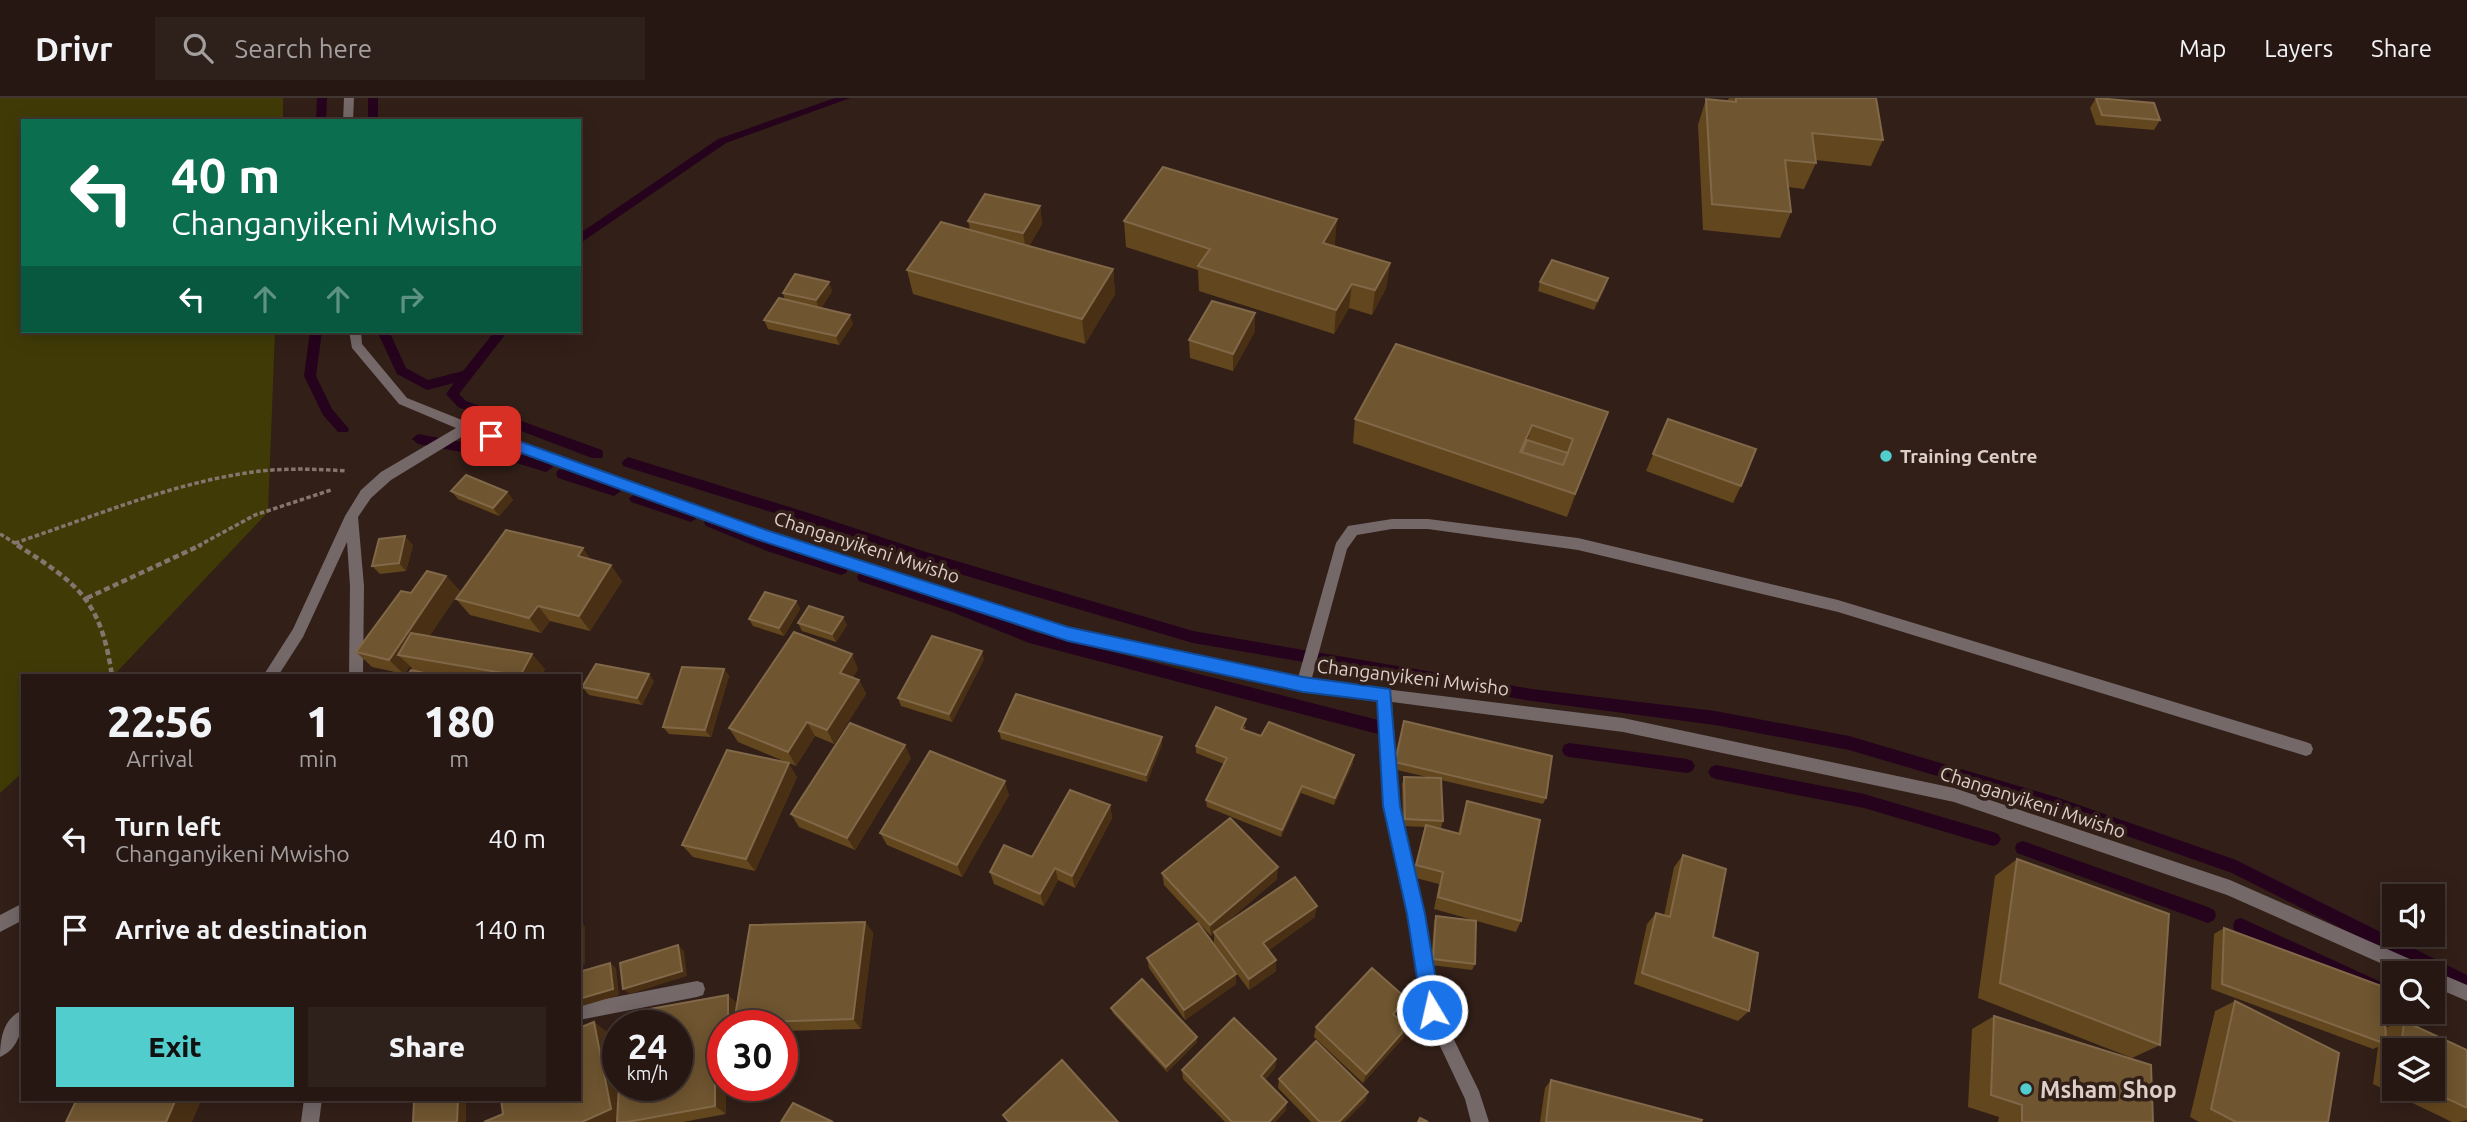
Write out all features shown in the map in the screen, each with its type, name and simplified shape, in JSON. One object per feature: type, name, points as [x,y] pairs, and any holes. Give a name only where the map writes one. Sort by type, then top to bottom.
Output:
[{"type":"street","points":[[348,119],[349,98]]},
{"type":"street","name":"Changanyikeni Mwisho","points":[[355,333],[356,345],[403,401],[762,535],[1068,634],[1303,685],[1623,725],[1954,795],[2230,888],[2395,961]]},
{"type":"street","points":[[271,674],[298,633],[352,516],[366,494],[386,476],[467,427]]},
{"type":"street","points":[[352,516],[357,586],[356,674]]},
{"type":"street","points":[[1303,685],[1340,547],[1346,536],[1353,530],[1392,524],[1428,524],[1578,544],[1838,606],[2306,749]]},
{"type":"street","points":[[1384,695],[1391,806],[1416,914],[1432,1010],[1474,1097],[1480,1122]]},
{"type":"street","points":[[0,924],[21,912]]},
{"type":"street","points":[[2445,984],[2467,993]]},
{"type":"street","points":[[581,1012],[697,989]]},
{"type":"street","points":[[0,1049],[21,1020]]},
{"type":"street","points":[[310,1122],[313,1101]]},
{"type":"path","points":[[15,543],[214,479],[252,471],[318,466],[386,476]]},
{"type":"path","points":[[87,598],[184,554],[255,515],[313,495],[386,476]]},
{"type":"path","points":[[0,534],[35,555],[87,598],[109,656],[112,674]]},
{"type":"shaded area","points":[[0,98],[283,98],[283,119],[21,119],[21,333],[275,333],[268,512],[115,674],[21,674],[21,774],[0,793]]},
{"type":"building","points":[[1736,98],[1876,98],[1883,140],[1812,133],[1816,163],[1785,160],[1791,212],[1712,204],[1706,99],[1736,102]]},
{"type":"building","points":[[2096,98],[2154,103],[2160,120],[2102,115]]},
{"type":"building","points":[[1163,167],[1337,219],[1323,243],[1390,263],[1375,290],[1352,284],[1336,310],[1198,266],[1210,249],[1124,221]]},
{"type":"building","points":[[985,194],[1040,206],[1023,233],[968,221]]},
{"type":"building","points":[[941,222],[1113,269],[1082,319],[907,270]]},
{"type":"building","points":[[1552,260],[1608,278],[1597,301],[1540,282]]},
{"type":"building","points":[[795,274],[829,282],[816,300],[783,293]]},
{"type":"building","points":[[779,298],[850,315],[836,336],[764,320]]},
{"type":"building","points":[[1212,301],[1255,313],[1233,354],[1189,340]]},
{"type":"building","points":[[1396,344],[1608,412],[1575,494],[1355,419]],"holes":[[[1532,425],[1573,439],[1563,465],[1520,452]]]},
{"type":"building","points":[[1668,419],[1756,449],[1741,486],[1653,454]]},
{"type":"building","points":[[1527,440],[1568,453],[1563,465],[1522,452]]},
{"type":"building","points":[[466,475],[507,492],[493,508],[451,491]]},
{"type":"building","points":[[506,530],[583,548],[578,556],[611,565],[579,616],[538,606],[529,618],[456,599]]},
{"type":"building","points":[[405,536],[399,563],[372,566],[379,539]]},
{"type":"building","points":[[427,571],[446,576],[389,660],[356,652],[401,591],[411,593]]},
{"type":"building","points":[[765,592],[796,601],[779,628],[749,619]]},
{"type":"building","points":[[809,606],[843,617],[832,634],[798,623]]},
{"type":"building","points":[[794,632],[852,654],[840,673],[859,680],[827,730],[807,722],[788,752],[729,728]]},
{"type":"building","points":[[411,633],[532,654],[521,674],[398,655]]},
{"type":"building","points":[[932,636],[982,651],[949,714],[898,698]]},
{"type":"building","points":[[596,664],[649,674],[637,698],[582,687]]},
{"type":"building","points":[[682,667],[724,669],[705,730],[663,727]]},
{"type":"building","points":[[411,670],[429,674],[408,674]]},
{"type":"building","points":[[1016,694],[1162,737],[1146,775],[999,731]]},
{"type":"building","points":[[1216,707],[1246,719],[1241,729],[1261,736],[1269,722],[1354,755],[1335,798],[1302,786],[1282,830],[1206,800],[1227,758],[1196,746]]},
{"type":"building","points":[[1404,721],[1552,756],[1546,798],[1395,762]]},
{"type":"building","points":[[850,723],[905,745],[847,838],[791,814]]},
{"type":"building","points":[[727,750],[789,763],[746,859],[682,845]]},
{"type":"building","points":[[930,751],[1005,781],[957,865],[880,833]]},
{"type":"building","points":[[1404,777],[1441,778],[1443,821],[1405,819]]},
{"type":"building","points":[[1070,790],[1110,805],[1072,876],[1055,868],[1040,894],[990,872],[1004,845],[1032,857]]},
{"type":"building","points":[[1467,801],[1540,820],[1521,921],[1438,897],[1443,872],[1416,865],[1426,825],[1460,834]]},
{"type":"building","points":[[1230,818],[1278,867],[1210,925],[1162,873]]},
{"type":"building","points":[[1683,855],[1726,869],[1713,937],[1758,953],[1749,1011],[1642,973],[1656,913],[1670,917]]},
{"type":"building","points":[[2017,859],[2169,914],[2160,1045],[2000,983]]},
{"type":"building","points":[[1295,877],[1317,906],[1263,943],[1276,960],[1249,979],[1214,932]]},
{"type":"building","points":[[1436,916],[1476,921],[1475,964],[1433,959]]},
{"type":"building","points":[[865,922],[853,1019],[798,1021],[798,1010],[736,1010],[750,925]]},
{"type":"building","points":[[1198,923],[1236,974],[1184,1010],[1147,958]]},
{"type":"building","points":[[2224,928],[2382,986],[2382,1024],[2385,1024],[2386,1038],[2382,1038],[2382,1043],[2222,984]]},
{"type":"building","points":[[678,945],[682,971],[623,989],[620,963]]},
{"type":"building","points":[[610,963],[613,989],[581,998],[581,971]]},
{"type":"building","points":[[1372,968],[1407,999],[1393,1014],[1407,1027],[1366,1074],[1316,1027]]},
{"type":"building","points":[[1142,979],[1197,1037],[1166,1067],[1111,1008]]},
{"type":"building","points":[[728,995],[728,1010],[707,1010],[707,1101],[715,1101],[715,1106],[617,1122],[618,1101],[693,1101],[693,1010],[644,1010]]},
{"type":"building","points":[[2235,1001],[2339,1053],[2328,1122],[2236,1122],[2211,1109]]},
{"type":"building","points":[[1994,1016],[2151,1065],[2153,1122],[2022,1122],[2022,1105],[1991,1095]]},
{"type":"building","points":[[1234,1018],[1276,1059],[1261,1076],[1287,1102],[1269,1122],[1232,1122],[1182,1070]]},
{"type":"building","points":[[594,1022],[602,1063],[602,1101],[609,1101],[611,1109],[582,1122],[484,1122],[503,1114],[501,1101],[581,1101],[581,1027]]},
{"type":"building","points":[[2404,1024],[2411,1024],[2441,1038],[2402,1038]]},
{"type":"building","points":[[2445,1040],[2467,1050],[2467,1108],[2445,1098]]},
{"type":"building","points":[[1316,1041],[1368,1092],[1339,1122],[1320,1122],[1279,1079]]},
{"type":"building","points":[[1062,1060],[1118,1122],[1009,1122],[1003,1115]]},
{"type":"building","points":[[1551,1080],[1702,1120],[1546,1122]]},
{"type":"building","points":[[76,1101],[175,1101],[166,1122],[66,1122]]},
{"type":"building","points":[[414,1101],[458,1101],[457,1122],[413,1122]]},
{"type":"building","points":[[793,1103],[833,1122],[781,1122]]},
{"type":"waterway","points":[[321,119],[322,98]]},
{"type":"waterway","points":[[373,98],[373,119]]},
{"type":"waterway","points":[[581,239],[722,141],[845,98]]},
{"type":"waterway","points":[[316,333],[310,376],[327,412],[343,429]]},
{"type":"waterway","points":[[384,333],[401,371],[427,385],[467,375]]},
{"type":"waterway","points":[[500,333],[452,394],[462,404],[597,454]]},
{"type":"waterway","points":[[418,439],[510,456],[546,467]]},
{"type":"waterway","points":[[628,462],[815,520],[926,558],[1193,637],[1532,695],[1715,718],[1849,743],[2056,804],[2236,867],[2467,984]]},
{"type":"waterway","points":[[563,474],[614,491]]},
{"type":"waterway","points":[[636,498],[691,517]]},
{"type":"waterway","points":[[711,522],[772,547],[841,569]]},
{"type":"waterway","points":[[864,577],[956,607],[1029,637],[1378,727]]},
{"type":"waterway","points":[[1569,750],[1687,766]]},
{"type":"waterway","points":[[1716,772],[1864,801],[1993,839]]},
{"type":"waterway","points":[[2023,848],[2208,915]]},
{"type":"waterway","points":[[2241,926],[2382,991]]},
{"type":"place","name":"Training Centre","points":[[1886,456]]},
{"type":"place","name":"Msham Shop","points":[[2026,1089]]},
{"type":"route","points":[[491,436],[762,535],[1068,634],[1303,685],[1384,695],[1391,806],[1416,914],[1432,1010]]}]
